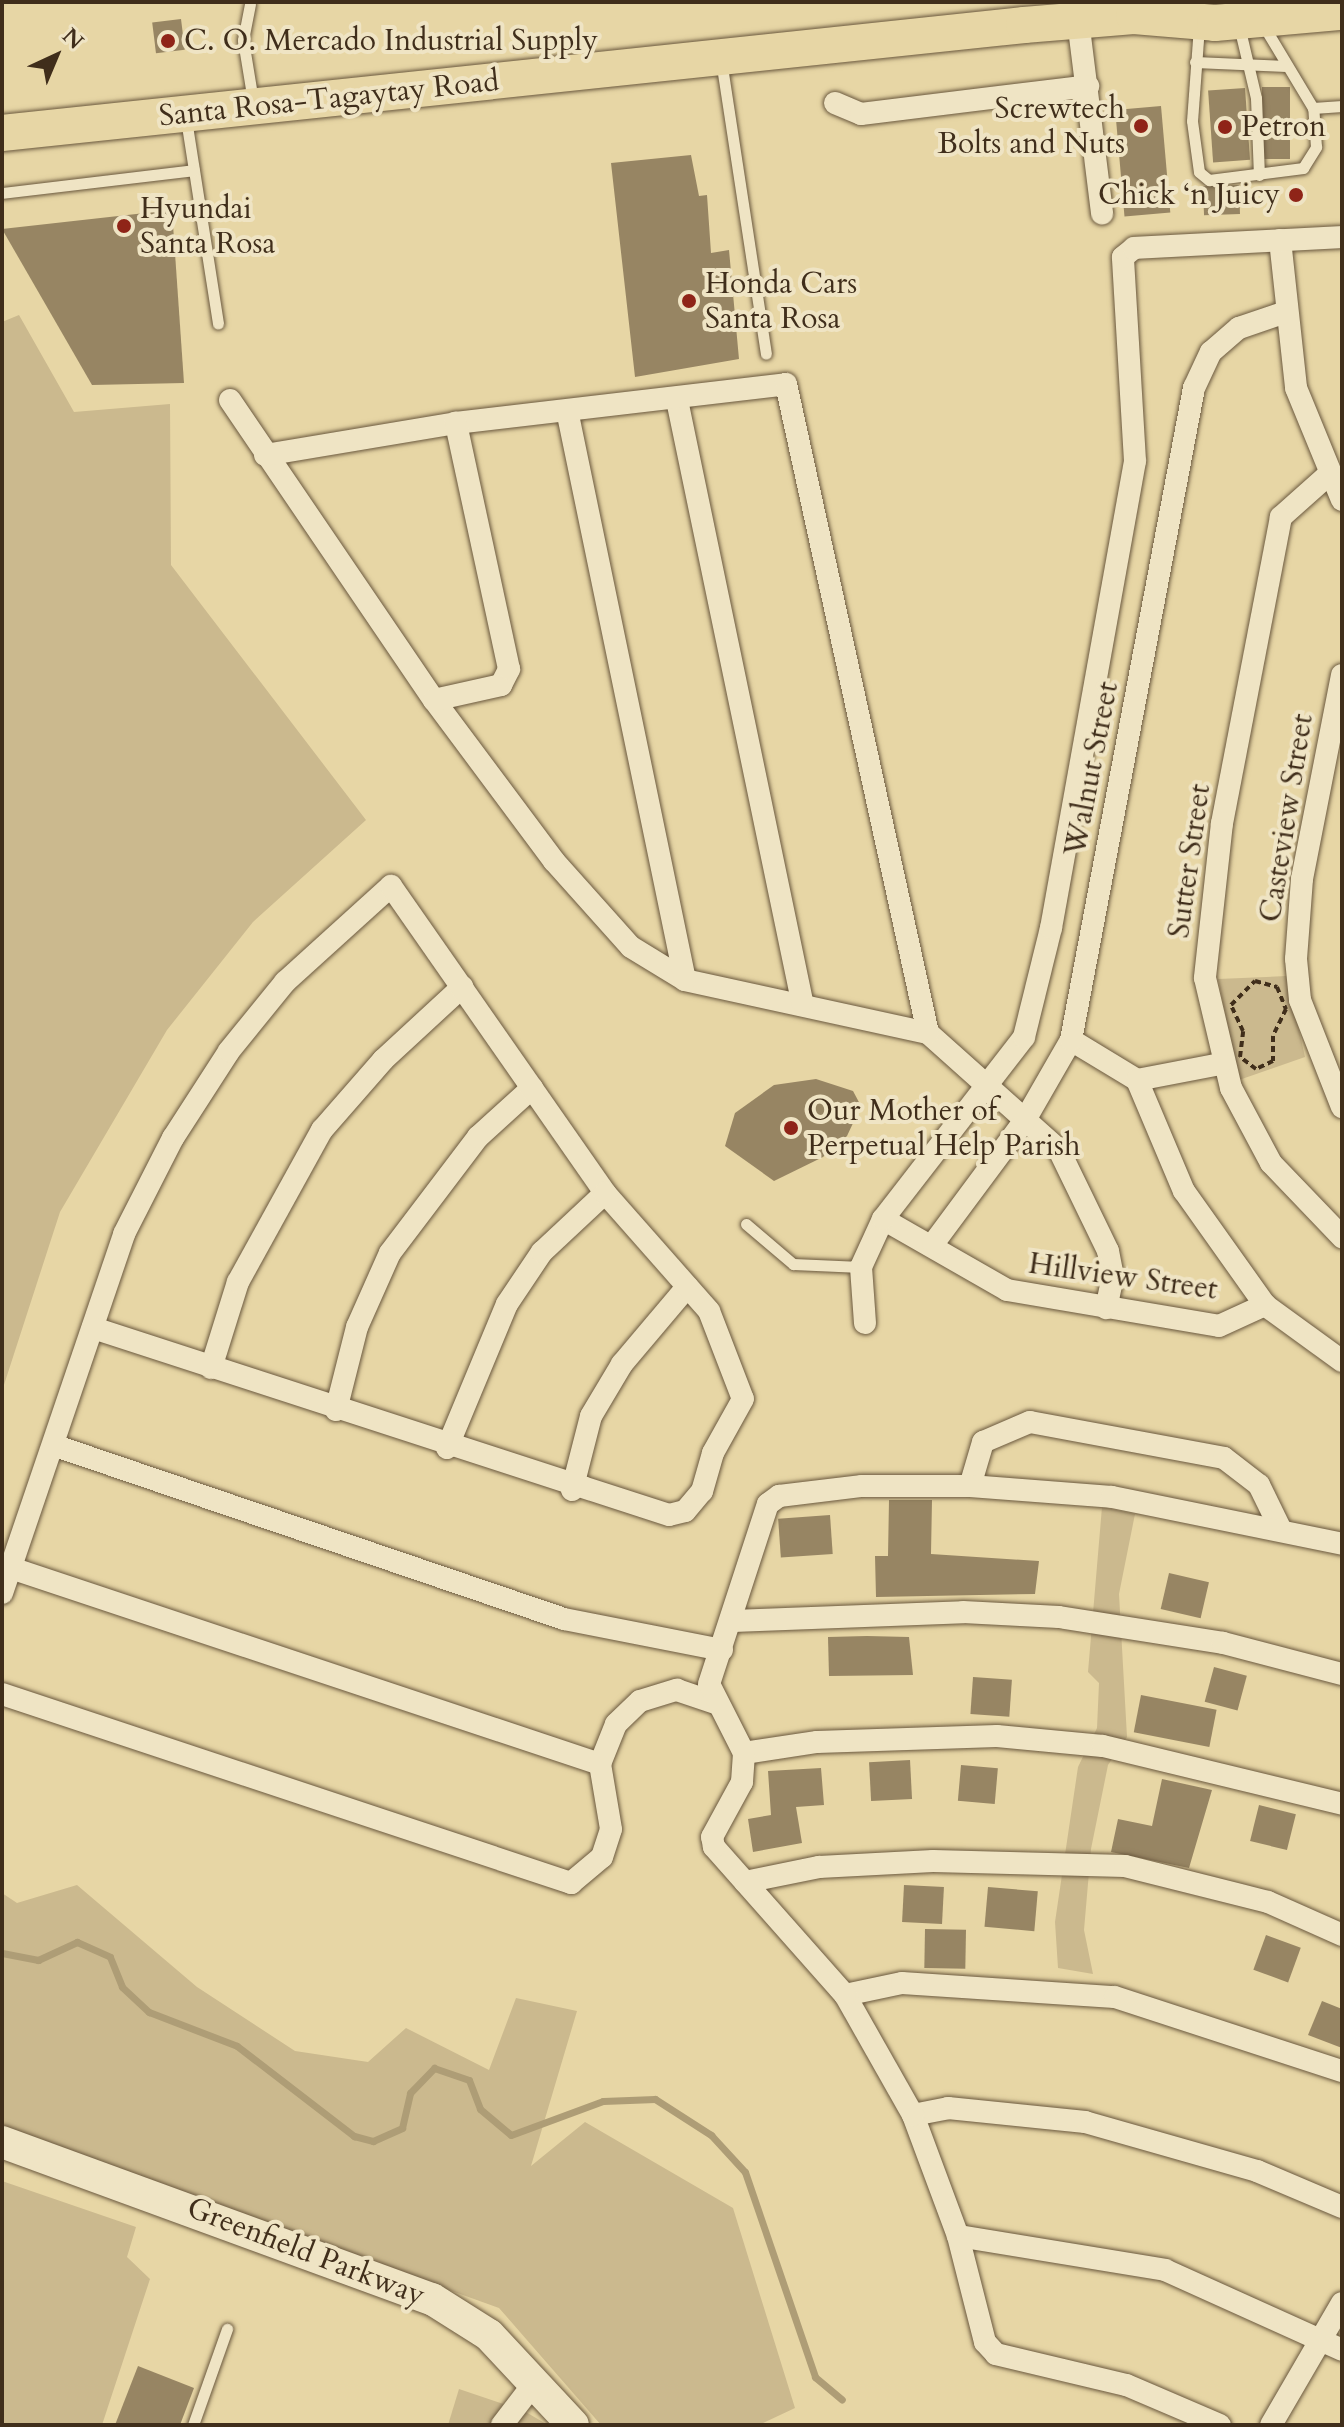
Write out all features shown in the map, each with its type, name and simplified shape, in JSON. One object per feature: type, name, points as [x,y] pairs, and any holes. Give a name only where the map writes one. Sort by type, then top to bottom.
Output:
[{"type":"main road","name":"Santa Rosa-Tagaytay Road","points":[[2,133],[185,116],[1024,19],[1078,20],[1186,12],[1249,20],[1342,12]]},
{"type":"main road","name":"Greenfield Parkway","points":[[2,2142],[432,2299],[489,2335],[573,2425]]},
{"type":"street","points":[[1078,20],[1102,214]]},
{"type":"street","points":[[835,103],[861,114],[1088,86]]},
{"type":"street","points":[[865,1323],[861,1267],[883,1219],[1024,1037],[1051,928],[1135,461],[1123,257],[1134,248],[1342,237]]},
{"type":"street","points":[[1280,240],[1283,313],[1296,388],[1327,476],[1342,500]]},
{"type":"street","name":"Walnut Street","points":[[933,1244],[1025,1120],[1071,1040],[1194,388],[1211,352],[1239,328],[1283,313]]},
{"type":"street","points":[[265,455],[456,423],[568,415],[786,384],[928,1033]]},
{"type":"street","points":[[230,400],[434,700],[592,905],[631,947],[685,980],[802,1001],[928,1033],[990,1081],[1025,1120],[1059,1150],[1108,1251],[1113,1276],[1106,1308]]},
{"type":"street","points":[[677,400],[802,1001]]},
{"type":"street","points":[[568,415],[685,980]]},
{"type":"street","points":[[434,700],[501,685],[509,669],[456,423]]},
{"type":"street","name":"Sutter Street","points":[[1327,476],[1281,517],[1222,823],[1205,978],[1220,1064],[1271,1163],[1342,1237]]},
{"type":"street","name":"Casteview Street","points":[[1342,675],[1302,879],[1296,959],[1300,1000],[1342,1107]]},
{"type":"street","points":[[2,1593],[124,1234],[173,1138],[229,1051],[327,938],[391,886],[605,1193],[687,1287],[725,1340],[743,1399],[713,1453],[702,1491],[685,1511],[669,1515],[572,1490],[93,1328]]},
{"type":"street","points":[[211,1368],[238,1282],[322,1130],[462,987]]},
{"type":"street","points":[[1071,1040],[1137,1080],[1184,1191],[1265,1305],[1342,1361]]},
{"type":"street","points":[[1137,1080],[1220,1064]]},
{"type":"street","points":[[336,1410],[357,1327],[390,1253],[478,1137],[532,1088]]},
{"type":"street","points":[[447,1448],[507,1304],[542,1252],[605,1193]]},
{"type":"street","name":"Hillview Street","points":[[883,1219],[933,1244],[1007,1290],[1219,1326],[1265,1305]]},
{"type":"street","points":[[572,1490],[591,1416],[622,1364],[687,1287]]},
{"type":"street","points":[[970,1486],[983,1442],[1030,1422],[1224,1458],[1259,1485],[1280,1528]]},
{"type":"street","points":[[53,1445],[564,1619],[624,1637],[722,1650]]},
{"type":"street","points":[[1220,2425],[1126,2385],[996,2354],[985,2342],[958,2236],[913,2115],[845,1995],[719,1857],[712,1837],[734,1803],[744,1753],[715,1703],[709,1684],[733,1621],[768,1504],[779,1496],[862,1486],[970,1486],[1112,1497],[1280,1528],[1342,1544]]},
{"type":"street","points":[[11,1568],[600,1764]]},
{"type":"street","points":[[733,1621],[963,1612],[1059,1617],[1223,1643],[1342,1674]]},
{"type":"street","points":[[2,1694],[571,1883],[602,1857],[611,1829],[600,1764],[616,1724],[640,1701],[677,1690],[715,1703]]},
{"type":"street","points":[[744,1753],[817,1742],[997,1736],[1103,1746],[1342,1804]]},
{"type":"street","points":[[745,1882],[819,1867],[933,1861],[1125,1866],[1268,1902],[1342,1935]]},
{"type":"street","points":[[845,1995],[902,1983],[1115,1997],[1342,2071]]},
{"type":"street","points":[[913,2115],[948,2108],[1085,2122],[1257,2171],[1342,2207]]},
{"type":"street","points":[[958,2236],[1165,2270],[1323,2337],[1342,2350]]},
{"type":"street","points":[[1271,2425],[1342,2303]]},
{"type":"street","points":[[502,2425],[535,2382]]},
{"type":"lane","points":[[250,4],[243,40],[254,108]]},
{"type":"lane","points":[[1186,12],[1195,62],[1199,172],[1209,180],[1259,175],[1311,161],[1313,108],[1286,66],[1249,20]]},
{"type":"lane","points":[[1249,20],[1248,63],[1259,175]]},
{"type":"lane","points":[[720,56],[766,354]]},
{"type":"lane","points":[[1195,62],[1286,66]]},
{"type":"lane","points":[[1313,108],[1342,106]]},
{"type":"lane","points":[[185,116],[218,324]]},
{"type":"lane","points":[[2,193],[194,170]]},
{"type":"lane","points":[[746,1224],[793,1264],[861,1267]]},
{"type":"lane","points":[[193,2425],[227,2329]]},
{"type":"path","points":[[1255,981],[1277,987],[1286,1002],[1273,1061],[1261,1068],[1240,1057],[1243,1031],[1231,1016],[1235,995],[1255,981]]},
{"type":"shaded area","points":[[19,315],[74,412],[170,404],[171,565],[366,820],[253,922],[167,1030],[60,1212],[2,1391],[2,322]]},
{"type":"shaded area","points":[[1287,976],[1305,1057],[1239,1080],[1218,979]]},
{"type":"shaded area","points":[[1102,1507],[1135,1514],[1119,1594],[1127,1737],[1108,1765],[1091,1849],[1084,1930],[1093,1974],[1058,1968],[1055,1922],[1078,1767],[1097,1728],[1099,1683],[1088,1672]]},
{"type":"shaded area","points":[[77,1885],[197,1987],[295,2051],[368,2062],[406,2028],[489,2070],[516,1998],[577,2011],[531,2166],[585,2122],[733,2208],[795,2408],[759,2425],[601,2425],[499,2308],[2,2129],[2,1893],[17,1903]]},
{"type":"shaded area","points":[[2,2181],[136,2227],[127,2257],[150,2279],[102,2425],[2,2425]]},
{"type":"shaded area","points":[[459,2389],[524,2411],[548,2425],[448,2425]]},
{"type":"building","points":[[181,19],[185,50],[156,53],[152,23]]},
{"type":"building","name":"Petron","points":[[1262,87],[1290,87],[1290,159],[1262,159]]},
{"type":"building","name":"Petron","points":[[1245,88],[1250,160],[1213,162],[1208,91]]},
{"type":"building","points":[[1161,106],[1170,213],[1125,217],[1115,110]]},
{"type":"building","points":[[691,155],[699,196],[707,195],[711,253],[729,250],[739,359],[635,377],[611,163]]},
{"type":"building","points":[[1239,185],[1240,214],[1204,215],[1203,186]]},
{"type":"building","points":[[172,210],[184,383],[92,385],[2,229]]},
{"type":"building","name":"Our Mother of Perpetual Help Parish","points":[[816,1079],[853,1091],[861,1106],[847,1136],[823,1157],[774,1181],[725,1146],[735,1113],[774,1085]]},
{"type":"building","points":[[889,1500],[932,1500],[931,1554],[1039,1561],[1035,1594],[876,1597],[875,1556],[888,1556]]},
{"type":"building","points":[[830,1515],[833,1554],[781,1558],[778,1519]]},
{"type":"building","points":[[1169,1573],[1209,1582],[1201,1618],[1161,1609]]},
{"type":"building","points":[[828,1637],[909,1637],[913,1675],[829,1676]]},
{"type":"building","points":[[1214,1667],[1247,1676],[1238,1711],[1205,1702]]},
{"type":"building","points":[[973,1677],[1012,1680],[1009,1717],[970,1714]]},
{"type":"building","points":[[1141,1695],[1217,1710],[1209,1747],[1134,1732]]},
{"type":"building","points":[[910,1760],[912,1799],[871,1801],[869,1762]]},
{"type":"building","points":[[961,1765],[998,1768],[995,1804],[958,1801]]},
{"type":"building","points":[[821,1768],[824,1805],[796,1807],[802,1843],[753,1852],[748,1819],[771,1815],[768,1771]]},
{"type":"building","points":[[1162,1779],[1212,1790],[1189,1868],[1111,1852],[1118,1819],[1152,1826]]},
{"type":"building","points":[[1259,1805],[1296,1814],[1287,1850],[1250,1841]]},
{"type":"building","points":[[904,1885],[944,1887],[942,1924],[902,1922]]},
{"type":"building","points":[[988,1887],[1038,1891],[1034,1931],[985,1927]]},
{"type":"building","points":[[925,1929],[966,1930],[965,1969],[924,1968]]},
{"type":"building","points":[[1266,1935],[1301,1948],[1288,1982],[1253,1970]]},
{"type":"building","points":[[1322,2001],[1342,2009],[1342,2048],[1308,2035]]},
{"type":"building","points":[[138,2366],[194,2388],[180,2425],[115,2425]]},
{"type":"waterway","points":[[2,1953],[38,1960],[77,1942],[110,1957],[122,1987],[149,2012],[237,2046],[354,2136],[373,2141],[402,2128],[410,2093],[434,2068],[469,2080],[480,2109],[511,2135],[603,2101],[655,2099],[711,2135],[745,2172],[815,2377],[842,2400]]},
{"type":"place","name":"C. O. Mercado Industrial Supply","points":[[168,41]]},
{"type":"place","name":"Screwtech Bolts and Nuts","points":[[1141,126]]},
{"type":"place","name":"Petron","points":[[1225,127]]},
{"type":"place","name":"Chick ‘n Juicy","points":[[1296,195]]},
{"type":"place","name":"Hyundai Santa Rosa","points":[[124,226]]},
{"type":"place","name":"Honda Cars Santa Rosa","points":[[689,301]]},
{"type":"place","name":"Our Mother of Perpetual Help Parish","points":[[791,1128]]}]
